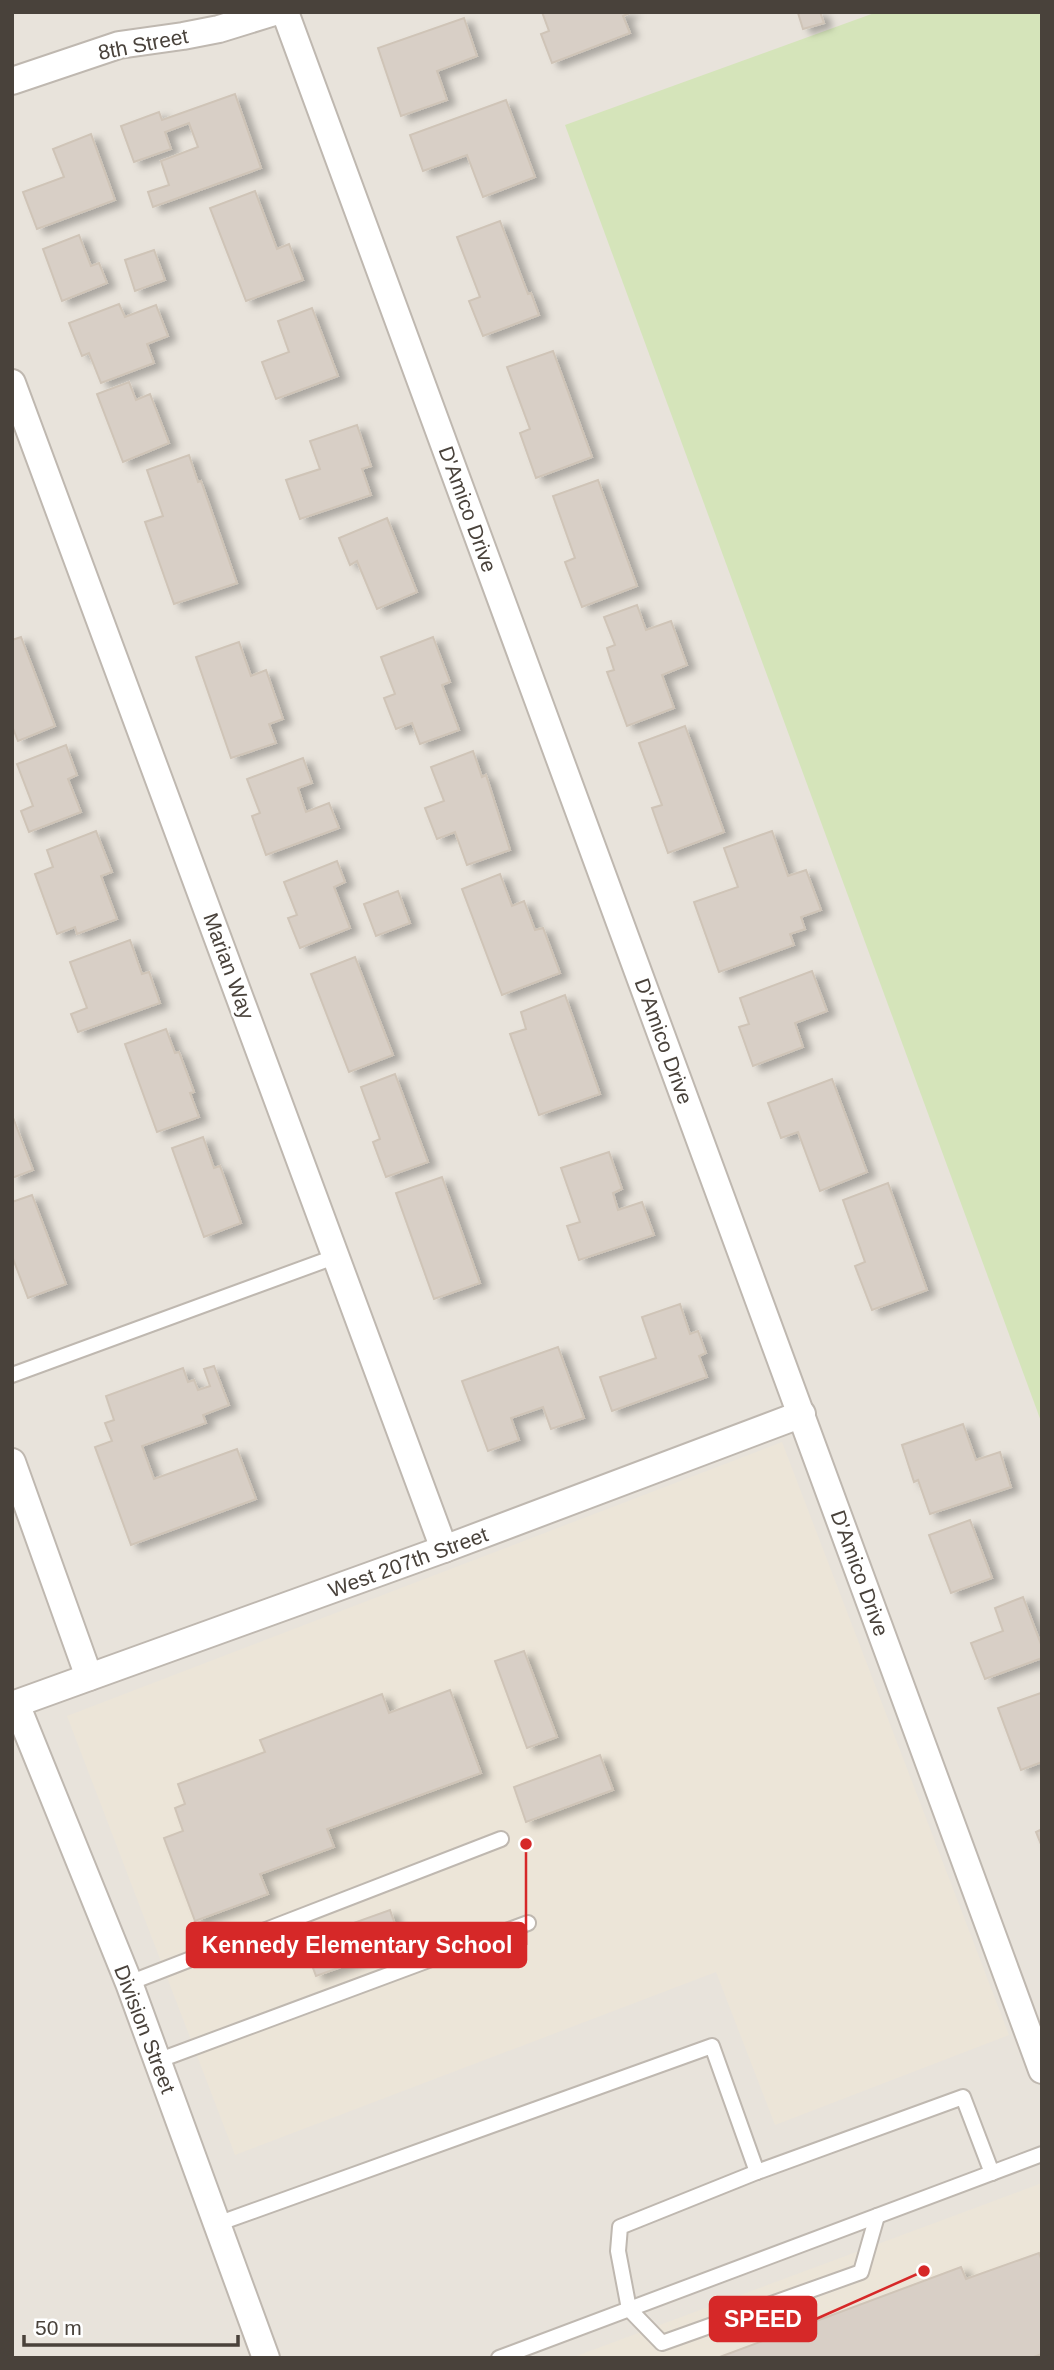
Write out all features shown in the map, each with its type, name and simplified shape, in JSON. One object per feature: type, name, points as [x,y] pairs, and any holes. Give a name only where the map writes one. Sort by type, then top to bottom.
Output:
[{"type":"street","name":"8th Street","points":[[12,81],[119,45],[183,36],[230,26],[275,12]]},
{"type":"street","name":"D'Amico Drive","points":[[285,12],[1042,2070]]},
{"type":"street","name":"Marian Way","points":[[12,383],[337,1256],[443,1549]]},
{"type":"street","name":"West 207th Street","points":[[14,1705],[443,1549],[802,1414]]},
{"type":"street","points":[[12,1462],[89,1677]]},
{"type":"street","name":"Division Street","points":[[14,1705],[129,1983],[266,2358]]},
{"type":"lane","points":[[12,1375],[337,1256]]},
{"type":"lane","points":[[129,1983],[500,1839]]},
{"type":"lane","points":[[157,2061],[528,1923]]},
{"type":"lane","points":[[217,2224],[712,2046],[757,2172]]},
{"type":"lane","points":[[877,2217],[861,2272],[662,2343],[629,2309],[618,2251],[620,2227],[757,2172],[963,2097],[992,2173]]},
{"type":"lane","points":[[499,2358],[534,2351],[629,2309],[1042,2154]]},
{"type":"shaded area","points":[[12,12],[1042,12],[1042,2358],[12,2358]]},
{"type":"shaded area","points":[[782,1442],[1009,2035],[775,2125],[716,1972],[235,2155],[67,1716]]},
{"type":"shaded area","points":[[1042,2183],[1042,2358],[571,2358]]},
{"type":"green space","points":[[877,12],[1042,12],[1042,1424],[565,125]]},
{"type":"building","points":[[542,12],[632,12],[623,16],[630,33],[552,63],[541,34],[549,31]]},
{"type":"building","points":[[820,12],[824,23],[803,29],[798,13]]},
{"type":"building","points":[[464,18],[477,56],[437,71],[447,100],[401,116],[378,48]]},
{"type":"building","points":[[235,94],[261,168],[153,207],[148,192],[169,185],[161,161],[198,147],[189,123],[165,132],[171,149],[134,162],[121,126],[159,112],[162,120]]},
{"type":"building","points":[[506,100],[535,177],[483,197],[467,155],[423,171],[410,135]]},
{"type":"building","points":[[91,134],[115,200],[37,229],[23,192],[64,177],[53,149]]},
{"type":"building","points":[[255,191],[277,249],[289,244],[303,280],[246,301],[210,208]]},
{"type":"building","points":[[500,221],[528,294],[531,293],[539,315],[483,336],[469,301],[480,297],[457,237]]},
{"type":"building","points":[[79,235],[91,266],[99,263],[107,283],[62,301],[43,249]]},
{"type":"building","points":[[154,250],[165,280],[135,291],[125,260]]},
{"type":"building","points":[[119,304],[125,317],[156,305],[168,336],[147,344],[154,363],[101,383],[89,353],[82,356],[69,323]]},
{"type":"building","points":[[312,308],[338,376],[276,399],[262,362],[289,352],[278,321]]},
{"type":"building","points":[[553,351],[592,457],[536,478],[520,433],[530,429],[507,367]]},
{"type":"building","points":[[129,382],[136,400],[150,394],[169,443],[123,462],[97,394]]},
{"type":"building","points":[[357,425],[371,466],[362,469],[371,495],[300,519],[286,480],[320,469],[310,441]]},
{"type":"building","points":[[189,455],[198,482],[201,481],[237,583],[174,604],[145,522],[163,516],[147,470]]},
{"type":"building","points":[[598,480],[637,586],[582,607],[565,562],[575,558],[553,496]]},
{"type":"building","points":[[387,518],[417,592],[377,609],[357,561],[350,565],[339,538]]},
{"type":"building","points":[[637,605],[646,630],[671,621],[687,665],[662,675],[674,708],[627,726],[607,672],[614,670],[607,648],[615,645],[604,617]]},
{"type":"building","points":[[21,637],[55,726],[18,741],[12,726],[12,640]]},
{"type":"building","points":[[433,637],[450,682],[442,685],[459,730],[420,744],[412,723],[396,729],[384,698],[395,694],[381,657]]},
{"type":"building","points":[[239,642],[251,676],[266,670],[283,719],[269,724],[276,743],[231,758],[196,657]]},
{"type":"building","points":[[685,726],[724,832],[668,853],[652,808],[662,805],[639,743]]},
{"type":"building","points":[[66,745],[77,775],[68,779],[81,812],[29,832],[21,811],[33,806],[17,764]]},
{"type":"building","points":[[473,751],[482,777],[486,775],[510,850],[467,865],[455,832],[437,839],[425,808],[444,801],[431,767]]},
{"type":"building","points":[[303,758],[312,783],[298,788],[306,812],[329,803],[339,828],[266,855],[252,816],[260,813],[247,779]]},
{"type":"building","points":[[96,831],[112,872],[101,876],[117,919],[77,934],[75,927],[57,934],[35,874],[53,867],[47,850]]},
{"type":"building","points":[[772,831],[788,876],[806,870],[821,910],[801,917],[805,929],[790,934],[794,945],[719,972],[694,902],[738,887],[724,848]]},
{"type":"building","points":[[337,861],[345,882],[334,887],[350,928],[300,948],[288,918],[297,915],[284,882]]},
{"type":"building","points":[[500,874],[512,906],[524,901],[535,930],[543,928],[560,973],[502,995],[462,889]]},
{"type":"building","points":[[398,891],[410,923],[376,936],[364,904]]},
{"type":"building","points":[[130,940],[142,974],[149,972],[160,1003],[78,1032],[71,1014],[87,1008],[70,962]]},
{"type":"building","points":[[355,957],[393,1055],[349,1072],[311,974]]},
{"type":"building","points":[[812,971],[827,1011],[795,1023],[803,1047],[753,1066],[739,1027],[749,1024],[740,998]]},
{"type":"building","points":[[565,995],[600,1094],[539,1115],[510,1034],[526,1029],[521,1012]]},
{"type":"building","points":[[166,1029],[175,1053],[179,1052],[194,1092],[190,1093],[199,1117],[157,1132],[125,1044]]},
{"type":"building","points":[[395,1074],[428,1162],[386,1177],[373,1142],[380,1139],[361,1087]]},
{"type":"building","points":[[832,1079],[867,1172],[820,1191],[798,1132],[781,1138],[768,1103]]},
{"type":"building","points":[[12,1115],[33,1170],[12,1178]]},
{"type":"building","points":[[203,1137],[214,1168],[220,1166],[241,1223],[204,1237],[172,1148]]},
{"type":"building","points":[[609,1152],[622,1189],[613,1193],[618,1210],[642,1202],[654,1235],[579,1260],[567,1226],[580,1222],[561,1168]]},
{"type":"building","points":[[442,1177],[480,1283],[434,1299],[396,1193]]},
{"type":"building","points":[[888,1183],[927,1290],[872,1310],[855,1266],[865,1262],[843,1200]]},
{"type":"building","points":[[32,1195],[66,1284],[28,1298],[12,1256],[12,1202]]},
{"type":"building","points":[[680,1304],[690,1334],[698,1331],[706,1353],[699,1356],[707,1377],[612,1411],[600,1377],[656,1358],[642,1317]]},
{"type":"building","points":[[558,1347],[584,1418],[551,1429],[543,1407],[511,1418],[519,1440],[488,1451],[462,1381]]},
{"type":"building","points":[[214,1366],[229,1405],[203,1415],[206,1423],[142,1446],[154,1479],[237,1449],[256,1499],[131,1545],[95,1447],[112,1441],[105,1423],[114,1420],[106,1396],[183,1368],[188,1382],[194,1380],[198,1390],[210,1386],[204,1369]]},
{"type":"building","points":[[963,1424],[976,1460],[1000,1452],[1011,1487],[930,1514],[918,1480],[914,1482],[902,1445]]},
{"type":"building","points":[[970,1520],[992,1578],[951,1593],[929,1535]]},
{"type":"building","points":[[1023,1597],[1042,1647],[1042,1658],[985,1679],[971,1643],[1003,1631],[995,1608]]},
{"type":"building","points":[[524,1651],[557,1737],[527,1748],[495,1661]]},
{"type":"building","points":[[450,1690],[481,1773],[327,1829],[334,1847],[260,1874],[268,1894],[195,1921],[164,1838],[183,1831],[175,1808],[185,1804],[178,1784],[265,1752],[260,1740],[382,1694],[389,1713]]},
{"type":"building","points":[[1041,1693],[1042,1762],[1021,1770],[998,1708]]},
{"type":"building","points":[[600,1755],[613,1790],[526,1822],[514,1787]]},
{"type":"building","points":[[1042,1829],[1042,1847],[1036,1832]]},
{"type":"building","points":[[390,1910],[402,1945],[316,1976],[303,1941]]},
{"type":"building","points":[[1039,2253],[1042,2261],[1042,2354],[1031,2358],[717,2358],[961,2267],[966,2279]]},
{"type":"place","name":"Kennedy Elementary School","points":[[526,1844]]},
{"type":"place","name":"SPEED","points":[[924,2271]]}]
